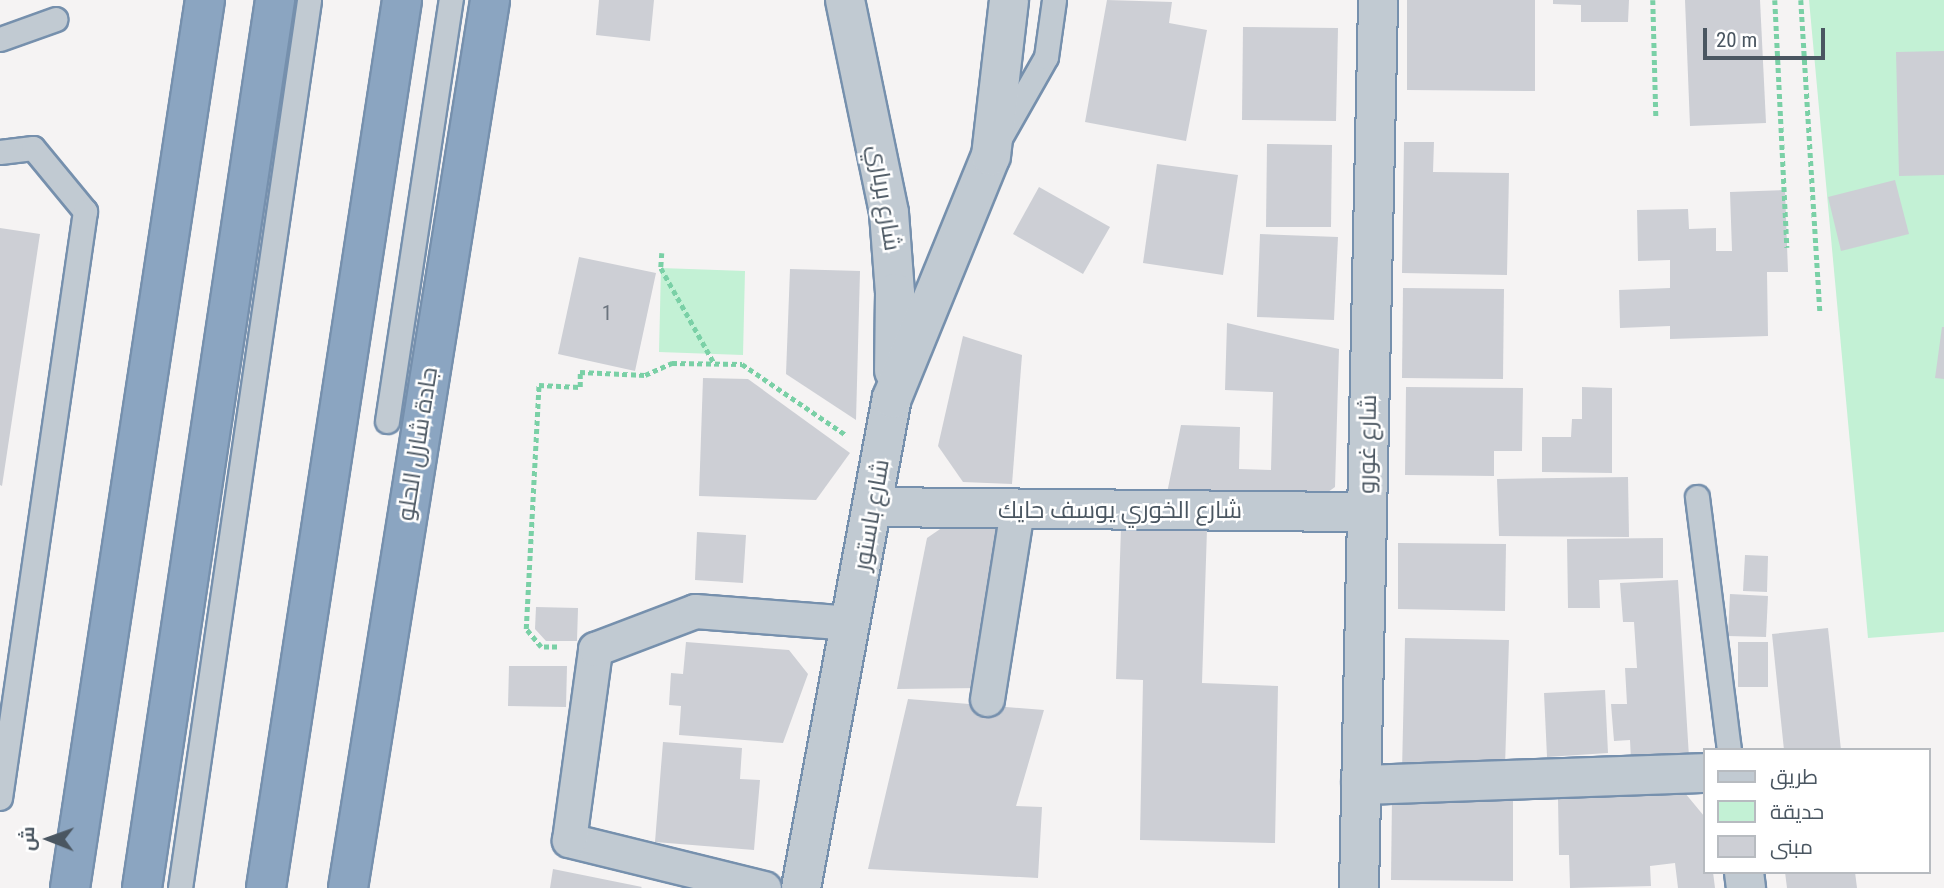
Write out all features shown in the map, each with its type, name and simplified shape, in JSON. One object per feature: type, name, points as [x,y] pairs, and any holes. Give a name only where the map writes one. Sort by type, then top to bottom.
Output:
[{"type":"highway","points":[[70,888],[205,0]]},
{"type":"highway","points":[[142,888],[275,0]]},
{"type":"highway","points":[[266,888],[402,0]]},
{"type":"highway","name":"جادة شارل الحلو","points":[[348,888],[490,0]]},
{"type":"highway","points":[[373,888],[388,625]]},
{"type":"street","name":"شارع برباري","points":[[845,0],[889,213],[895,293],[892,398]]},
{"type":"street","name":"شارع باستور","points":[[801,888],[874,507],[892,398],[991,156],[1009,0]]},
{"type":"street","name":"شارع غورو","points":[[1359,888],[1378,0]]},
{"type":"street","name":"شارع الخوري يوسف حايك","points":[[874,507],[1366,512]]},
{"type":"street","points":[[988,699],[1017,510]]},
{"type":"street","points":[[764,888],[569,840],[595,649],[695,611],[852,623]]},
{"type":"street","points":[[1361,785],[1702,773]]},
{"type":"lane","points":[[180,888],[309,0]]},
{"type":"lane","points":[[387,421],[451,0]]},
{"type":"lane","name":"شارع باستور","points":[[991,156],[1046,57],[1054,0]]},
{"type":"lane","points":[[0,39],[56,19]]},
{"type":"lane","points":[[0,152],[33,148],[85,211],[0,798]]},
{"type":"lane","points":[[1698,497],[1729,748]]},
{"type":"path","points":[[1653,0],[1656,117]]},
{"type":"path","points":[[1775,0],[1787,248]]},
{"type":"path","points":[[1801,0],[1820,312]]},
{"type":"path","points":[[662,253],[661,268],[714,363]]},
{"type":"path","points":[[526,629],[540,385],[580,387],[580,372],[645,375],[673,363],[743,364],[881,459]]},
{"type":"green space","points":[[1809,0],[1944,0],[1944,632],[1868,638]]},
{"type":"green space","points":[[661,268],[745,271],[743,355],[659,352]]},
{"type":"building","points":[[599,0],[654,0],[650,41],[596,35]]},
{"type":"building","points":[[1107,0],[1172,2],[1169,23],[1207,30],[1186,141],[1085,122]]},
{"type":"building","points":[[1407,0],[1535,0],[1535,91],[1407,90]]},
{"type":"building","points":[[1553,0],[1629,0],[1628,22],[1581,22],[1581,5],[1553,4]]},
{"type":"building","points":[[1685,0],[1760,0],[1766,123],[1690,126]]},
{"type":"building","points":[[1243,27],[1338,28],[1336,121],[1242,120]]},
{"type":"building","points":[[1944,51],[1944,175],[1899,176],[1896,52]]},
{"type":"building","points":[[1404,142],[1434,142],[1433,172],[1509,173],[1507,275],[1402,273]]},
{"type":"building","points":[[1267,144],[1332,145],[1331,227],[1266,227]]},
{"type":"building","points":[[1157,164],[1238,175],[1223,275],[1143,263]]},
{"type":"building","points":[[1895,180],[1909,234],[1841,251],[1828,197]]},
{"type":"building","points":[[1039,187],[1110,227],[1083,274],[1013,234]]},
{"type":"building","points":[[1785,190],[1788,272],[1767,272],[1768,336],[1670,339],[1670,326],[1620,328],[1619,290],[1670,288],[1670,260],[1638,261],[1637,210],[1688,209],[1689,229],[1716,228],[1716,251],[1732,251],[1730,192]]},
{"type":"building","points":[[0,228],[40,234],[2,486],[0,485]]},
{"type":"building","points":[[1260,234],[1338,237],[1334,320],[1257,317]]},
{"type":"building","points":[[579,257],[656,273],[635,371],[558,354]]},
{"type":"building","points":[[790,269],[860,271],[856,420],[786,374]]},
{"type":"building","points":[[1403,288],[1504,289],[1503,379],[1402,378]]},
{"type":"building","points":[[1227,323],[1339,349],[1335,487],[1321,497],[1167,493],[1181,425],[1240,427],[1239,469],[1271,470],[1273,392],[1225,390]]},
{"type":"building","points":[[1944,327],[1944,379],[1935,378]]},
{"type":"building","points":[[963,336],[1022,355],[1012,484],[963,482],[938,446]]},
{"type":"building","points":[[703,378],[748,379],[850,453],[816,500],[699,496]]},
{"type":"building","points":[[1406,387],[1523,388],[1522,451],[1494,451],[1494,476],[1405,475]]},
{"type":"building","points":[[1582,387],[1612,388],[1612,473],[1542,472],[1542,437],[1571,437],[1572,419],[1582,419]]},
{"type":"building","points":[[1628,477],[1629,537],[1499,536],[1497,479]]},
{"type":"building","points":[[949,523],[1004,527],[980,688],[897,689],[927,538]]},
{"type":"building","points":[[1121,528],[1207,529],[1202,683],[1278,686],[1275,843],[1140,840],[1143,680],[1116,679]]},
{"type":"building","points":[[697,532],[746,535],[743,583],[695,580]]},
{"type":"building","points":[[1663,538],[1663,578],[1599,580],[1600,608],[1568,608],[1567,539]]},
{"type":"building","points":[[1398,543],[1506,544],[1505,611],[1398,609]]},
{"type":"building","points":[[1745,555],[1768,556],[1767,592],[1743,591]]},
{"type":"building","points":[[1678,580],[1689,757],[1631,761],[1630,740],[1614,741],[1611,704],[1627,704],[1625,668],[1637,668],[1634,622],[1623,622],[1620,583]]},
{"type":"building","points":[[1730,594],[1768,596],[1766,637],[1728,636]]},
{"type":"building","points":[[536,607],[578,608],[577,641],[546,641],[535,629]]},
{"type":"building","points":[[1828,628],[1841,748],[1784,748],[1772,634]]},
{"type":"building","points":[[1405,638],[1509,640],[1505,766],[1402,771]]},
{"type":"building","points":[[686,642],[789,650],[808,674],[783,743],[679,735],[681,706],[669,705],[671,673],[683,674]]},
{"type":"building","points":[[1738,642],[1768,642],[1768,687],[1738,687]]},
{"type":"building","points":[[509,666],[567,666],[566,707],[508,706]]},
{"type":"building","points":[[1605,690],[1608,753],[1547,757],[1544,693]]},
{"type":"building","points":[[908,699],[1044,710],[1016,806],[1042,807],[1038,878],[868,869]]},
{"type":"building","points":[[663,742],[742,748],[740,779],[760,780],[754,850],[655,842]]},
{"type":"building","points":[[1685,793],[1702,814],[1702,874],[1713,874],[1715,888],[1678,888],[1675,863],[1650,866],[1651,886],[1570,888],[1569,855],[1559,855],[1558,799]]},
{"type":"building","points":[[1392,797],[1513,797],[1513,881],[1391,880]]},
{"type":"building","points":[[553,869],[642,887],[550,888]]},
{"type":"building","points":[[1785,874],[1855,874],[1857,888],[1787,888]]}]
